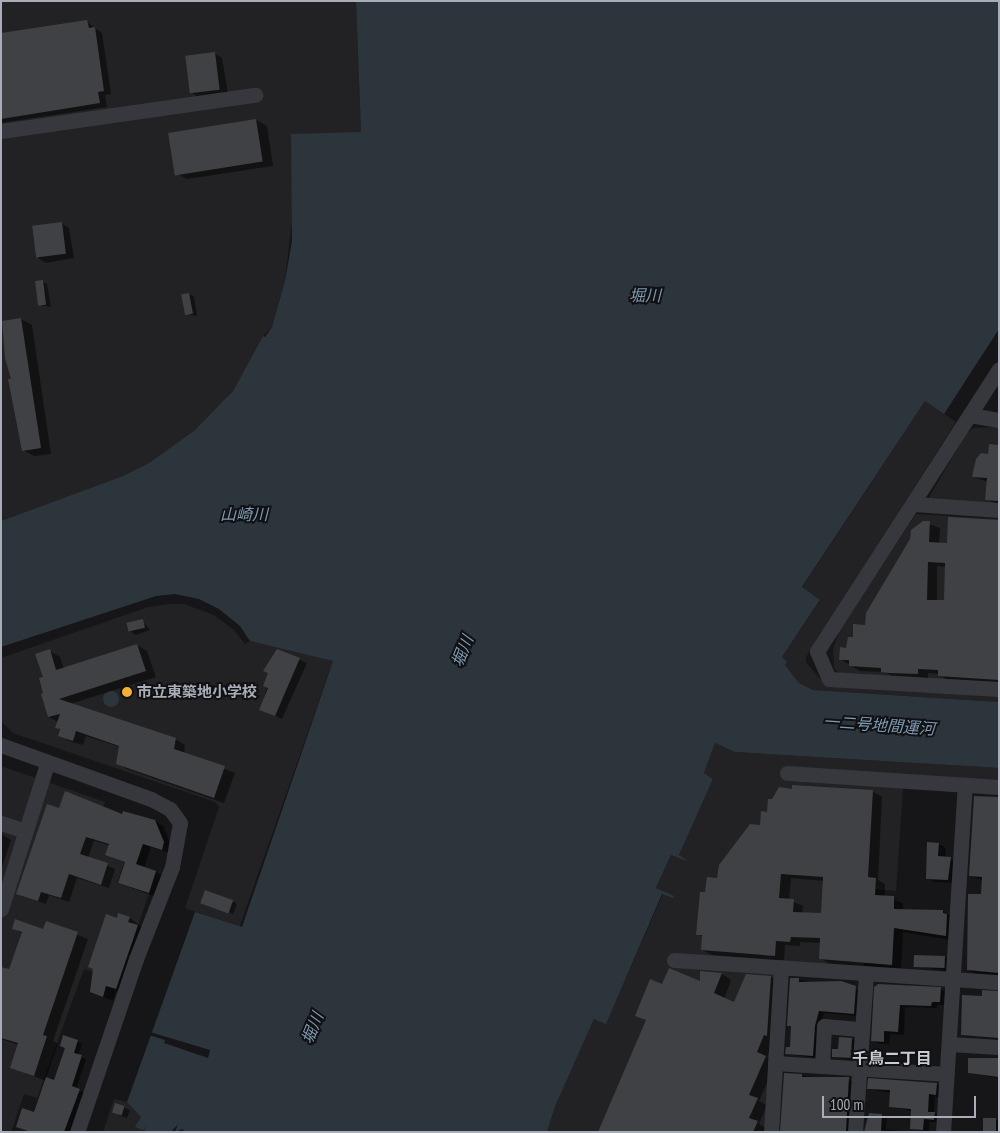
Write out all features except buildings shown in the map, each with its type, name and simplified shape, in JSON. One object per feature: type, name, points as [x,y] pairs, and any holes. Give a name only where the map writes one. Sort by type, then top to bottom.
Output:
[{"type":"street","points":[[1,131],[255,95]]},
{"type":"street","points":[[999,369],[914,504],[817,651],[829,679],[999,689]]},
{"type":"street","points":[[970,415],[999,420]]},
{"type":"street","points":[[914,504],[999,510]]},
{"type":"street","points":[[1,745],[47,764],[151,799],[170,809],[180,823],[172,866],[136,959],[77,1132]]},
{"type":"street","points":[[1,909],[47,764]]},
{"type":"street","points":[[787,773],[999,787]]},
{"type":"street","points":[[943,1132],[964,785]]},
{"type":"street","points":[[1,823],[26,831]]},
{"type":"street","points":[[674,960],[999,982]]},
{"type":"street","points":[[770,1132],[781,967]]},
{"type":"street","points":[[855,1132],[866,973]]},
{"type":"street","points":[[822,1066],[824,1026],[862,1029]]},
{"type":"street","points":[[949,1044],[999,1047]]},
{"type":"street","points":[[775,1063],[947,1074]]},
{"type":"shaded area","points":[[1,1],[356,1],[361,132],[293,211],[285,281],[272,327],[263,336],[233,391],[219,407],[195,430],[149,463],[123,476],[1,521]]},
{"type":"shaded area","points":[[925,401],[956,422],[806,657],[806,662],[821,680],[829,682],[999,694],[999,702],[813,690],[799,683],[785,665],[782,657],[820,601],[802,588]]},
{"type":"shaded area","points":[[999,427],[999,504],[928,499],[965,436],[973,428]]},
{"type":"shaded area","points":[[916,514],[999,519],[999,684],[839,676],[834,667],[833,649],[839,631]]},
{"type":"shaded area","name":"市立東築地小学校","points":[[184,604],[214,615],[234,630],[245,644],[250,641],[333,661],[239,928],[185,908],[219,807],[215,802],[13,733],[1,721],[1,658],[148,607]]},
{"type":"shaded area","points":[[715,743],[735,752],[999,768],[999,781],[786,768],[786,781],[903,788],[896,891],[874,889],[869,895],[864,966],[671,966],[778,974],[767,1132],[547,1132],[554,1106],[594,1019],[606,1023],[663,894],[674,898],[656,889],[671,855],[688,862],[679,855],[713,779],[704,773]]},
{"type":"shaded area","points":[[1,766],[105,802],[92,840],[128,851],[117,883],[149,894],[119,980],[84,969],[37,1098],[24,1094],[11,1132],[1,1132]]},
{"type":"shaded area","points":[[114,1099],[127,1102],[141,1117],[144,1127],[148,1124],[145,1130],[149,1132],[103,1132]]},
{"type":"water","name":"堀川","points":[[356,1],[999,1],[999,329],[944,414],[925,401],[802,587],[820,600],[782,657],[787,662],[785,665],[799,683],[813,690],[999,702],[999,768],[735,752],[715,743],[704,773],[713,779],[679,855],[689,862],[671,855],[656,888],[674,896],[673,898],[662,894],[606,1024],[594,1019],[555,1106],[547,1132],[184,1132],[183,1129],[175,1132],[178,1124],[171,1132],[149,1132],[144,1130],[148,1124],[143,1130],[135,1127],[141,1117],[127,1102],[195,912],[242,927],[333,661],[250,641],[240,626],[219,609],[199,599],[175,594],[156,596],[1,647],[1,521],[123,476],[149,463],[195,430],[233,391],[263,336],[265,337],[272,327],[285,281],[292,241],[291,134],[361,132]]},
{"type":"water","points":[[108,691],[114,691],[119,696],[117,705],[108,707],[103,702],[103,696]]},
{"type":"pier","points":[[150,1032],[210,1050],[208,1058],[164,1043],[165,1040],[149,1035]]},
{"type":"place","name":"市立東築地小学校","points":[[127,692]]},
{"type":"district","name":"千鳥二丁目","points":[[892,1058]]},
{"type":"water label","name":"山崎川","points":[[244,514]]},
{"type":"water label","name":"一二号地間運河","points":[[879,725]]}]
